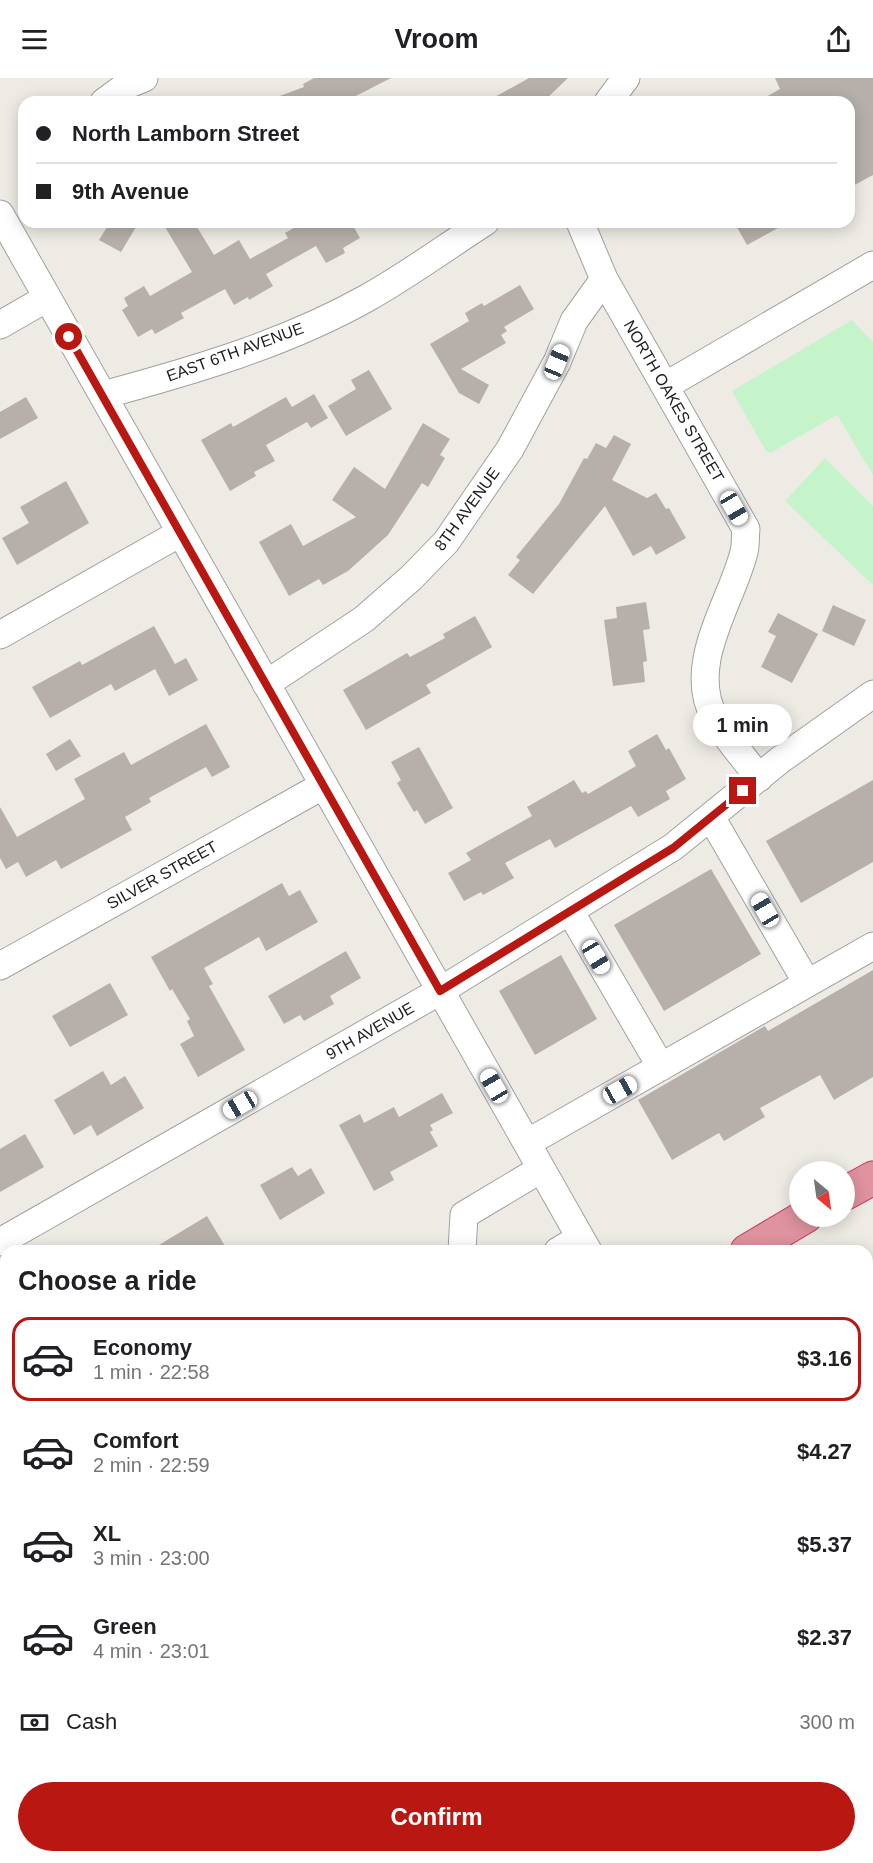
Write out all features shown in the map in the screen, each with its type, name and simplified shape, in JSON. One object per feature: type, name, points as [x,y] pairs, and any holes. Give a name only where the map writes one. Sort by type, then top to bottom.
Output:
[{"type":"highway","points":[[855,1188],[873,1178]]},
{"type":"highway","points":[[757,1245],[789,1226]]},
{"type":"street","points":[[112,96],[127,85],[144,78]]},
{"type":"street","points":[[612,96],[626,78]]},
{"type":"street","points":[[0,214],[18,227]]},
{"type":"street","points":[[19,228],[47,298],[541,1168],[574,1245]]},
{"type":"street","name":"EAST 6TH AVENUE","points":[[103,395],[163,379],[277,341],[365,299],[476,228]]},
{"type":"street","name":"NORTH OAKES STREET","points":[[583,228],[604,279],[746,529],[744,551],[708,652],[705,681],[709,705],[715,719],[759,778]]},
{"type":"street","points":[[665,386],[873,265]]},
{"type":"street","name":"8TH AVENUE","points":[[266,684],[363,619],[411,578],[446,542],[510,449],[557,362],[574,321],[604,279]]},
{"type":"street","points":[[0,325],[47,298]]},
{"type":"street","points":[[0,635],[180,533]]},
{"type":"street","name":"9TH AVENUE","points":[[0,1242],[440,991],[673,848],[780,760],[873,694]]},
{"type":"street","name":"SILVER STREET","points":[[0,966],[324,785]]},
{"type":"street","points":[[711,817],[807,983]]},
{"type":"street","points":[[570,911],[661,1067]]},
{"type":"street","points":[[526,1143],[873,946]]},
{"type":"street","points":[[462,1245],[464,1215],[541,1168]]},
{"type":"green space","points":[[852,320],[873,342],[873,475],[837,415],[770,453],[766,451],[732,391]]},
{"type":"green space","points":[[825,458],[873,506],[873,585],[785,501]]},
{"type":"building","points":[[314,78],[391,78],[356,96],[280,96],[304,87],[303,84]]},
{"type":"building","points":[[529,78],[568,78],[549,96],[497,96]]},
{"type":"building","points":[[775,78],[873,78],[873,175],[855,185],[855,96],[768,96],[780,89]]},
{"type":"building","points":[[106,228],[135,228],[121,252],[99,240]]},
{"type":"building","points":[[166,228],[198,228],[214,255],[239,240],[250,259],[288,238],[285,233],[294,228],[354,228],[360,238],[343,248],[345,253],[326,263],[316,246],[266,274],[273,286],[249,300],[248,297],[234,305],[225,289],[181,313],[184,318],[155,334],[152,329],[138,337],[122,310],[128,306],[124,298],[144,286],[150,296],[192,272]]},
{"type":"building","points":[[737,228],[778,228],[747,245]]},
{"type":"building","points":[[520,285],[534,309],[504,327],[507,331],[501,335],[506,343],[461,369],[489,385],[479,404],[459,393],[430,344],[469,321],[465,313],[482,303],[484,306]]},
{"type":"building","points":[[369,370],[392,409],[346,436],[328,406],[356,389],[351,380]]},
{"type":"building","points":[[314,394],[328,418],[311,428],[307,422],[266,445],[275,461],[254,472],[256,476],[230,491],[201,440],[231,423],[233,427],[286,397],[292,407]]},
{"type":"building","points":[[26,397],[38,418],[0,439],[0,412]]},
{"type":"building","points":[[423,423],[450,439],[440,455],[445,458],[428,487],[422,483],[388,535],[348,571],[323,585],[319,579],[289,596],[259,542],[291,524],[303,546],[356,517],[332,500],[354,467],[385,489]]},
{"type":"building","points":[[614,435],[631,444],[612,480],[647,498],[656,493],[666,509],[669,508],[686,538],[656,555],[651,546],[633,556],[605,506],[533,594],[508,575],[520,560],[516,557],[559,504],[584,458],[587,459],[596,443],[606,448]]},
{"type":"building","points":[[66,481],[89,523],[17,565],[2,538],[29,523],[20,507]]},
{"type":"building","points":[[646,602],[650,629],[643,630],[647,661],[643,662],[645,682],[613,686],[604,620],[617,618],[616,607]]},
{"type":"building","points":[[833,605],[866,620],[854,646],[822,631]]},
{"type":"building","points":[[778,613],[818,634],[792,683],[761,667],[776,636],[768,632]]},
{"type":"building","points":[[475,616],[492,647],[426,685],[431,693],[366,730],[343,690],[407,653],[410,657],[445,638],[443,634]]},
{"type":"building","points":[[154,626],[175,664],[186,658],[198,680],[169,696],[155,669],[115,691],[111,684],[50,718],[32,687],[80,661],[82,665]]},
{"type":"building","points":[[206,724],[230,767],[212,777],[206,767],[149,798],[151,802],[125,817],[132,830],[61,869],[56,860],[26,877],[18,862],[6,869],[0,858],[0,807],[17,837],[85,799],[74,779],[124,752],[131,765]]},
{"type":"building","points":[[657,734],[666,750],[669,748],[686,779],[666,791],[670,799],[638,817],[631,806],[555,848],[550,839],[505,863],[514,878],[483,895],[481,892],[464,901],[448,873],[471,860],[466,853],[532,816],[527,807],[574,780],[582,793],[586,791],[588,794],[636,766],[628,751]]},
{"type":"building","points":[[70,739],[81,756],[56,771],[46,754]]},
{"type":"building","points":[[419,747],[453,808],[425,824],[417,810],[414,812],[397,783],[401,780],[391,762]]},
{"type":"building","points":[[873,780],[873,862],[801,903],[766,841]]},
{"type":"building","points":[[711,869],[761,954],[664,1011],[614,925]]},
{"type":"building","points":[[282,883],[289,896],[300,890],[318,922],[266,951],[259,937],[204,968],[213,984],[209,986],[245,1050],[198,1077],[180,1044],[194,1036],[187,1021],[190,1019],[172,989],[170,991],[151,957]]},
{"type":"building","points":[[346,951],[361,978],[330,996],[334,1004],[304,1021],[300,1015],[284,1024],[268,996]]},
{"type":"building","points":[[561,955],[597,1019],[535,1055],[499,991]]},
{"type":"building","points":[[873,970],[873,1077],[834,1100],[820,1075],[760,1108],[765,1117],[724,1141],[719,1133],[672,1160],[638,1100],[765,1026],[768,1031]]},
{"type":"building","points":[[110,983],[128,1015],[70,1047],[52,1016]]},
{"type":"building","points":[[103,1071],[111,1085],[125,1076],[144,1108],[97,1136],[91,1125],[74,1135],[54,1100]]},
{"type":"building","points":[[442,1093],[453,1113],[430,1125],[433,1130],[430,1132],[438,1146],[390,1172],[394,1180],[374,1191],[339,1125],[360,1114],[364,1123],[394,1107],[399,1117]]},
{"type":"building","points":[[25,1134],[44,1167],[0,1192],[0,1149]]},
{"type":"building","points":[[292,1167],[298,1176],[311,1168],[325,1193],[280,1220],[260,1185]]},
{"type":"building","points":[[207,1216],[224,1245],[159,1245]]},
{"type":"route","points":[[69,337],[440,991],[673,848],[743,791]]}]
